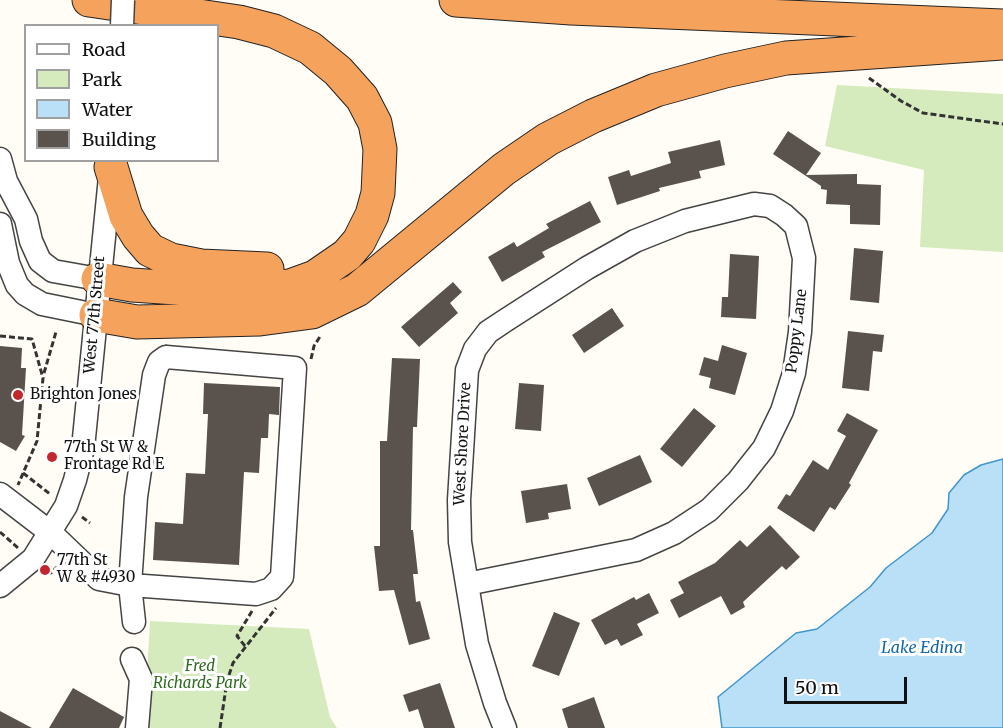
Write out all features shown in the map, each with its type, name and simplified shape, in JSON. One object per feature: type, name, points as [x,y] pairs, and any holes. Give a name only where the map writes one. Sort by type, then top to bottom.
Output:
[{"type":"highway","points":[[89,0],[239,22],[274,31],[309,48],[338,71],[363,98],[375,123],[380,149],[380,178],[372,215],[359,242],[347,255],[315,277],[290,286],[263,291],[236,292],[132,285],[98,279]]},
{"type":"highway","points":[[456,0],[571,8],[1003,26]]},
{"type":"highway","points":[[96,315],[136,322],[260,319],[312,312],[357,290],[504,169],[548,139],[594,116],[656,90],[725,71],[786,58],[1003,43]]},
{"type":"highway","points":[[111,164],[126,216],[138,236],[150,250],[171,260],[201,266],[269,269],[296,264],[318,256],[347,255]]},
{"type":"street","points":[[122,24],[123,0]]},
{"type":"street","name":"West 77th Street","points":[[0,586],[33,559],[51,533],[66,506],[83,448],[111,164]]},
{"type":"street","points":[[3,170],[0,222],[8,262],[17,285],[25,294],[42,304],[96,315]]},
{"type":"street","points":[[3,170],[26,219],[31,241],[40,261],[53,271],[98,279]]},
{"type":"street","name":"Poppy Lane","points":[[467,584],[636,550],[674,533],[709,510],[738,481],[764,448],[782,411],[794,373],[800,332],[804,258],[802,241],[796,226],[784,215],[770,206],[754,204],[737,207]]},
{"type":"street","name":"West Shore Drive","points":[[505,728],[477,644],[460,542],[459,500],[467,370],[475,349],[488,332],[587,268],[635,242],[685,221],[737,207]]},
{"type":"street","points":[[5,498],[51,533],[99,579],[130,585],[256,594],[271,589],[282,577],[295,368],[166,357],[159,362],[154,375],[136,497],[130,585],[135,622]]},
{"type":"street","points":[[132,659],[141,679],[137,728]]},
{"type":"path","points":[[5,498],[37,441],[43,378],[56,332]]},
{"type":"path","points":[[0,336],[32,339],[39,356],[43,378]]},
{"type":"path","points":[[246,646],[237,636],[247,623],[256,594]]},
{"type":"green space","points":[[837,85],[1003,94],[1003,252],[920,247],[924,170],[825,146]]},
{"type":"green space","name":"Fred Richards Park","points":[[150,621],[309,629],[330,717],[337,728],[144,728]]},
{"type":"water","name":"Lake Edina","points":[[1003,459],[1003,728],[722,728],[718,697],[796,633],[817,629],[870,587],[886,568],[932,533],[948,509],[949,493],[964,475],[981,465]]},
{"type":"building","points":[[788,131],[821,153],[806,175],[857,174],[857,184],[881,185],[880,225],[850,224],[850,205],[826,204],[827,190],[821,189],[821,186],[773,154]]},
{"type":"building","points":[[720,140],[725,165],[699,171],[701,178],[659,188],[660,191],[617,205],[608,177],[629,170],[631,176],[671,163],[668,152]]},
{"type":"building","points":[[590,201],[601,222],[542,252],[545,257],[502,282],[488,257],[514,242],[517,247],[549,228],[546,224]]},
{"type":"building","points":[[854,248],[883,251],[879,303],[850,300]]},
{"type":"building","points":[[730,254],[759,256],[756,319],[721,317],[722,297],[728,297]]},
{"type":"building","points":[[453,282],[462,292],[450,303],[458,313],[419,347],[401,327]]},
{"type":"building","points":[[612,308],[624,326],[584,353],[572,335]]},
{"type":"building","points":[[848,331],[884,335],[882,352],[873,351],[869,391],[842,388]]},
{"type":"building","points":[[722,345],[747,353],[735,395],[709,388],[711,378],[699,375],[704,357],[718,361]]},
{"type":"building","points":[[0,346],[22,348],[21,368],[26,368],[22,435],[25,436],[16,451],[0,442]]},
{"type":"building","points":[[392,358],[420,359],[417,427],[413,427],[411,530],[413,530],[418,574],[413,574],[416,602],[420,601],[430,639],[409,645],[394,590],[379,591],[374,546],[380,546],[380,441],[387,441]]},
{"type":"building","points":[[204,383],[280,387],[279,415],[269,414],[268,438],[261,438],[259,473],[244,472],[239,565],[153,560],[155,522],[183,524],[186,473],[205,474],[208,414],[203,414]]},
{"type":"building","points":[[519,383],[544,385],[541,431],[515,429]]},
{"type":"building","points":[[694,408],[716,426],[682,467],[660,449]]},
{"type":"building","points":[[847,413],[878,430],[849,483],[851,485],[835,510],[830,507],[814,532],[777,508],[786,494],[790,496],[813,460],[828,470],[846,436],[837,431]]},
{"type":"building","points":[[640,455],[652,482],[599,506],[587,478]]},
{"type":"building","points":[[567,484],[571,509],[548,513],[549,519],[526,523],[521,491]]},
{"type":"building","points":[[770,525],[800,557],[786,570],[782,566],[743,602],[745,607],[731,615],[721,596],[679,618],[670,600],[684,593],[678,582],[715,563],[740,540],[747,547]]},
{"type":"building","points":[[649,593],[659,613],[637,624],[643,635],[621,646],[617,639],[605,645],[591,620],[634,597],[636,600]]},
{"type":"building","points":[[554,612],[580,623],[559,676],[532,666]]},
{"type":"building","points":[[440,683],[455,728],[424,728],[418,709],[409,712],[403,695]]},
{"type":"building","points":[[73,688],[124,717],[119,728],[49,728]]},
{"type":"building","points":[[594,697],[605,728],[568,728],[562,709]]},
{"type":"building","points":[[0,711],[32,728],[0,728]]},
{"type":"place","name":"Brighton Jones","points":[[18,395]]},
{"type":"place","name":"77th St W & Frontage Rd E","points":[[52,457]]},
{"type":"place","name":"77th St W & #4930","points":[[45,570]]}]
